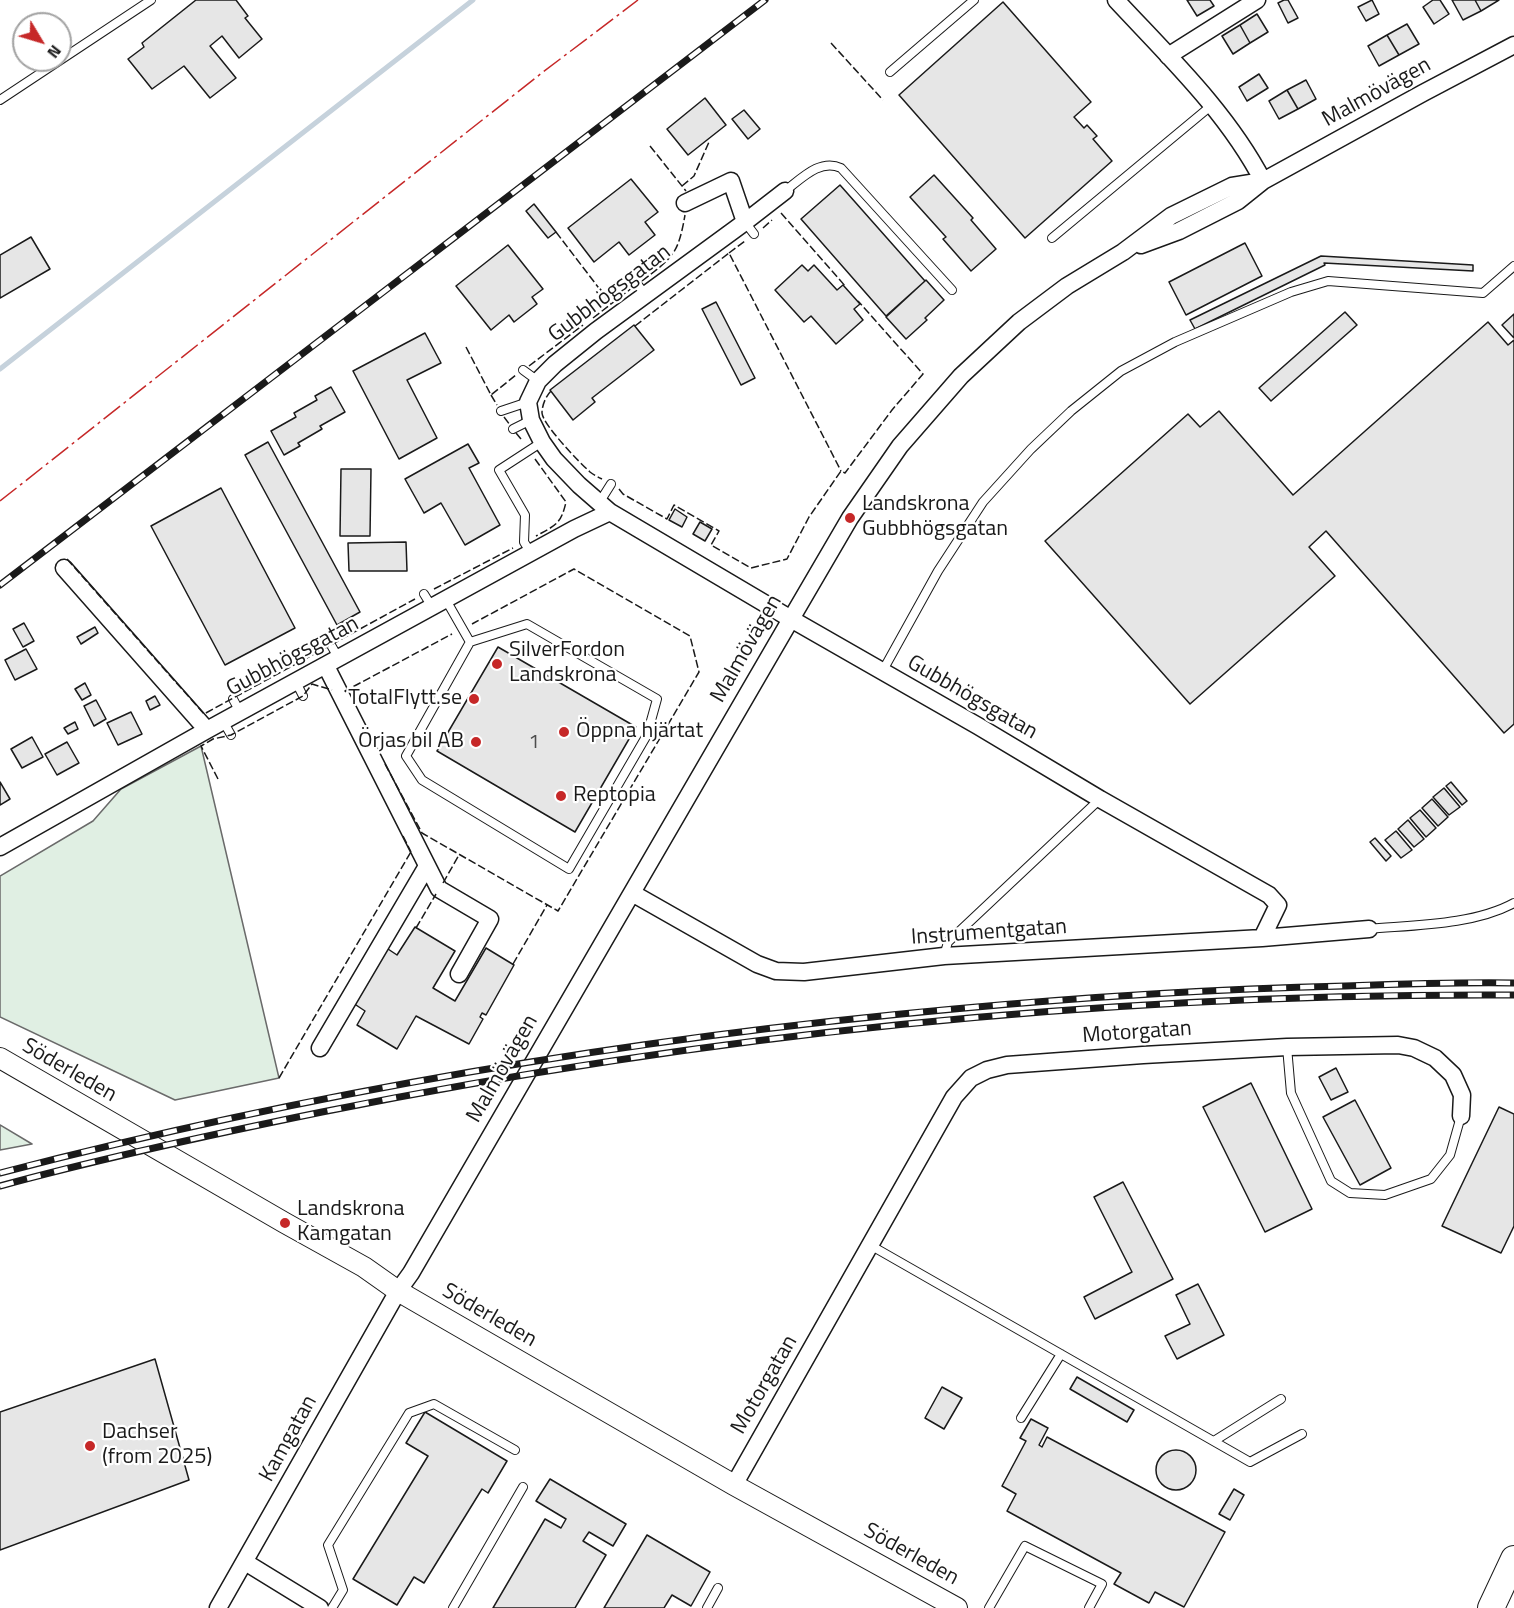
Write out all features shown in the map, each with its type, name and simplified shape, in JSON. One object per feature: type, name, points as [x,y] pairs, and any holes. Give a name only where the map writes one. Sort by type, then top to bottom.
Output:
[{"type":"main road","points":[[1491,1608],[1514,1559]]},
{"type":"street","points":[[1116,0],[1225,119],[1263,181]]},
{"type":"street","points":[[1168,56],[1257,0]]},
{"type":"street","name":"Malmövägen","points":[[398,1291],[411,1273],[850,518],[893,455],[961,376],[1019,322],[1067,286],[1123,252],[1179,231],[1238,201],[1263,181],[1514,45]]},
{"type":"street","points":[[685,203],[731,181],[749,228]]},
{"type":"street","name":"Gubbhögsgatan","points":[[785,190],[772,211],[749,228],[641,289],[592,327],[538,381],[528,402],[531,420],[542,442],[554,459],[579,485],[605,507],[791,619],[1269,895],[1278,905],[1262,938]]},
{"type":"street","name":"Gubbhögsgatan","points":[[0,847],[207,730],[227,728],[236,705],[299,689],[332,657],[434,600],[531,554],[574,529],[605,507]]},
{"type":"street","points":[[64,568],[207,730]]},
{"type":"street","points":[[332,657],[439,889],[490,919],[459,974]]},
{"type":"street","points":[[320,1048],[427,866]]},
{"type":"street","name":"Instrumentgatan","points":[[632,893],[757,964],[776,971],[804,972],[944,956],[1262,938],[1369,929]]},
{"type":"street","name":"Motorgatan","points":[[734,1485],[954,1097],[971,1078],[987,1070],[1007,1065],[1287,1047],[1398,1044],[1414,1048],[1435,1059],[1453,1075],[1462,1095],[1461,1116]]},
{"type":"street","name":"Söderleden","points":[[0,1058],[364,1267],[398,1291],[734,1485],[957,1608]]},
{"type":"street","name":"Kamgatan","points":[[218,1608],[398,1291]]},
{"type":"street","points":[[245,1562],[320,1608]]},
{"type":"lane","points":[[0,100],[151,0]]},
{"type":"lane","points":[[890,72],[974,0]]},
{"type":"lane","points":[[1052,238],[1212,105]]},
{"type":"lane","points":[[785,190],[814,169],[824,165],[841,168],[952,290]]},
{"type":"lane","points":[[882,672],[938,572],[984,502],[1031,449],[1071,411],[1120,371],[1174,342],[1291,292],[1328,282],[1483,293],[1514,266]]},
{"type":"lane","points":[[523,370],[538,381]]},
{"type":"lane","points":[[501,411],[528,402]]},
{"type":"lane","points":[[513,429],[531,420]]},
{"type":"lane","points":[[531,554],[524,542],[525,515],[499,470],[542,442]]},
{"type":"lane","points":[[605,507],[611,484]]},
{"type":"lane","points":[[434,600],[470,642]]},
{"type":"lane","points":[[528,624],[657,699],[647,735],[569,869],[422,780],[406,756],[470,642],[528,624]]},
{"type":"lane","points":[[944,956],[948,942],[1100,799]]},
{"type":"lane","points":[[1369,929],[1463,920],[1493,914],[1514,903]]},
{"type":"lane","points":[[1287,1047],[1292,1093],[1331,1180],[1350,1193],[1385,1195],[1431,1179],[1450,1155],[1461,1116]]},
{"type":"lane","points":[[870,1245],[1250,1462],[1302,1434]]},
{"type":"lane","points":[[1021,1418],[1061,1354]]},
{"type":"lane","points":[[1214,1441],[1281,1399]]},
{"type":"lane","points":[[333,1608],[343,1590],[328,1545],[409,1413],[434,1404],[515,1449]]},
{"type":"lane","points":[[453,1608],[523,1487]]},
{"type":"lane","points":[[989,1608],[1025,1546],[1102,1584],[1089,1608]]},
{"type":"lane","points":[[707,1608],[718,1588]]},
{"type":"green space","points":[[201,746],[279,1078],[175,1100],[0,1017],[0,876],[93,821],[121,789]]},
{"type":"green space","points":[[0,1125],[32,1144],[0,1150]]},
{"type":"building","points":[[196,0],[236,0],[248,16],[245,18],[262,39],[239,58],[222,36],[210,46],[236,78],[210,98],[184,66],[152,89],[128,59],[144,47],[142,43]]},
{"type":"building","points":[[1187,0],[1210,0],[1214,6],[1197,16]]},
{"type":"building","points":[[1288,0],[1298,18],[1288,23],[1278,3]]},
{"type":"building","points":[[1372,0],[1379,14],[1366,21],[1358,7]]},
{"type":"building","points":[[1433,0],[1440,0],[1449,14],[1434,24],[1423,7]]},
{"type":"building","points":[[1452,0],[1475,0],[1481,11],[1463,20]]},
{"type":"building","points":[[1475,0],[1499,0],[1481,11]]},
{"type":"building","points":[[1003,2],[1091,102],[1074,117],[1084,128],[1087,125],[1097,136],[1093,139],[1112,161],[1025,238],[899,95]]},
{"type":"building","points":[[1257,14],[1268,32],[1250,43],[1240,25]]},
{"type":"building","points":[[1407,24],[1419,44],[1399,55],[1387,35]]},
{"type":"building","points":[[1240,25],[1250,43],[1233,54],[1222,36]]},
{"type":"building","points":[[1387,35],[1399,55],[1379,66],[1368,46]]},
{"type":"building","points":[[1259,74],[1268,88],[1247,101],[1239,87]]},
{"type":"building","points":[[1306,80],[1316,99],[1298,109],[1287,90]]},
{"type":"building","points":[[1287,90],[1298,109],[1279,119],[1269,101]]},
{"type":"building","points":[[705,98],[726,125],[688,155],[667,129]]},
{"type":"building","points":[[744,110],[760,129],[748,139],[732,119]]},
{"type":"building","points":[[934,175],[973,218],[971,220],[996,249],[971,271],[943,239],[946,237],[910,197]]},
{"type":"building","points":[[631,179],[658,212],[645,222],[655,235],[629,255],[619,242],[594,262],[568,228]]},
{"type":"building","points":[[840,185],[925,281],[886,316],[801,219]]},
{"type":"building","points":[[534,204],[556,232],[548,238],[526,211]]},
{"type":"building","points":[[31,237],[50,269],[0,298],[0,255]]},
{"type":"building","points":[[1245,243],[1262,276],[1186,315],[1169,282]]},
{"type":"building","points":[[508,245],[543,289],[532,297],[537,304],[514,322],[509,315],[491,330],[456,286]]},
{"type":"building","points":[[1321,256],[1473,265],[1473,271],[1324,263],[1325,265],[1195,329],[1190,320]]},
{"type":"building","points":[[802,265],[808,271],[814,265],[837,290],[843,285],[860,304],[854,309],[863,320],[836,344],[811,316],[804,322],[775,290]]},
{"type":"building","points":[[926,280],[944,300],[906,339],[886,317]]},
{"type":"building","points":[[716,302],[755,378],[741,385],[702,309]]},
{"type":"building","points":[[1345,312],[1357,325],[1271,401],[1259,388]]},
{"type":"building","points":[[1514,314],[1514,338],[1502,325]]},
{"type":"building","points":[[1488,322],[1508,345],[1514,340],[1514,724],[1504,733],[1326,531],[1309,547],[1335,576],[1190,704],[1045,541],[1188,414],[1200,427],[1219,411],[1293,495]]},
{"type":"building","points":[[634,325],[654,350],[592,398],[595,402],[573,420],[550,390]]},
{"type":"building","points":[[425,333],[441,363],[407,380],[437,438],[399,459],[353,371]]},
{"type":"building","points":[[331,387],[345,412],[320,426],[322,429],[298,443],[300,446],[284,455],[271,431],[296,417],[294,413],[317,400],[315,396]]},
{"type":"building","points":[[268,442],[360,612],[337,625],[245,455]]},
{"type":"building","points":[[468,444],[479,463],[469,468],[500,525],[465,545],[441,503],[424,513],[405,479]]},
{"type":"building","points":[[341,469],[371,469],[370,536],[340,536]]},
{"type":"building","points":[[221,488],[295,628],[225,665],[151,526]]},
{"type":"building","points":[[675,509],[687,517],[682,527],[669,520]]},
{"type":"building","points":[[700,522],[712,529],[705,541],[693,534]]},
{"type":"building","points":[[406,542],[407,571],[349,571],[348,543]]},
{"type":"building","points":[[24,623],[34,641],[23,647],[13,629]]},
{"type":"building","points":[[95,627],[98,633],[81,644],[77,637]]},
{"type":"building","points":[[498,647],[636,727],[575,832],[437,751]]},
{"type":"building","points":[[26,649],[37,669],[15,680],[5,660]]},
{"type":"building","points":[[85,683],[91,695],[82,700],[75,689]]},
{"type":"building","points":[[155,696],[160,705],[150,710],[146,701]]},
{"type":"building","points":[[96,700],[106,719],[94,726],[84,706]]},
{"type":"building","points":[[131,712],[142,734],[118,745],[107,723]]},
{"type":"building","points":[[75,722],[78,729],[68,734],[64,728]]},
{"type":"building","points":[[32,737],[43,757],[22,768],[11,749]]},
{"type":"building","points":[[67,742],[79,763],[57,775],[45,754]]},
{"type":"building","points":[[0,782],[10,799],[0,805]]},
{"type":"building","points":[[1451,782],[1467,801],[1462,805],[1446,786]]},
{"type":"building","points":[[1444,788],[1460,807],[1449,815],[1433,797]]},
{"type":"building","points":[[1432,799],[1448,817],[1438,826],[1422,808]]},
{"type":"building","points":[[1420,810],[1436,828],[1426,837],[1410,818]]},
{"type":"building","points":[[1408,820],[1424,839],[1414,847],[1398,829]]},
{"type":"building","points":[[1396,831],[1412,850],[1401,858],[1385,840]]},
{"type":"building","points":[[1375,838],[1391,856],[1386,861],[1370,842]]},
{"type":"building","points":[[415,927],[455,951],[433,988],[455,1001],[486,948],[514,965],[486,1015],[482,1013],[480,1017],[483,1019],[469,1044],[416,1016],[397,1049],[357,1025],[365,1011],[353,1003],[385,947],[397,955]]},
{"type":"building","points":[[1336,1068],[1348,1092],[1331,1100],[1319,1077]]},
{"type":"building","points":[[1251,1083],[1312,1209],[1265,1232],[1203,1107]]},
{"type":"building","points":[[1355,1100],[1391,1168],[1360,1185],[1323,1117]]},
{"type":"building","points":[[1499,1107],[1514,1114],[1514,1226],[1501,1253],[1442,1226]]},
{"type":"building","points":[[1123,1182],[1173,1279],[1095,1319],[1084,1297],[1132,1272],[1094,1197]]},
{"type":"building","points":[[1198,1284],[1224,1335],[1177,1359],[1165,1336],[1190,1324],[1176,1295]]},
{"type":"building","name":"Dachser (from 2025)","points":[[155,1359],[189,1480],[0,1550],[0,1412]]},
{"type":"building","points":[[1077,1377],[1134,1410],[1127,1422],[1070,1389]]},
{"type":"building","points":[[942,1387],[962,1398],[944,1429],[925,1418]]},
{"type":"building","points":[[425,1412],[507,1461],[488,1493],[482,1489],[424,1583],[414,1577],[397,1605],[353,1579],[428,1456],[406,1443]]},
{"type":"building","points":[[1031,1419],[1048,1428],[1039,1445],[1042,1447],[1047,1437],[1225,1532],[1184,1607],[1155,1592],[1149,1603],[1114,1584],[1121,1573],[1007,1511],[1016,1494],[1002,1486],[1026,1441],[1020,1438]]},
{"type":"building","points":[[1176,1450],[1190,1456],[1196,1470],[1190,1484],[1176,1490],[1162,1484],[1156,1470],[1162,1456]]},
{"type":"building","points":[[550,1479],[626,1524],[613,1546],[589,1532],[583,1541],[606,1555],[575,1608],[493,1608],[545,1519],[561,1528],[566,1519],[536,1501]]},
{"type":"building","points":[[1234,1489],[1244,1495],[1230,1520],[1219,1514]]},
{"type":"building","points":[[647,1535],[710,1572],[691,1606],[672,1595],[664,1608],[604,1608]]},
{"type":"waterway","points":[[0,369],[473,0]]},
{"type":"railway","points":[[0,585],[765,0]]},
{"type":"railway","points":[[0,1173],[235,1117],[354,1093],[593,1052],[713,1035],[954,1009],[1100,997],[1296,987],[1514,983]]},
{"type":"railway","points":[[0,1186],[160,1146],[322,1112],[469,1084],[618,1060],[766,1040],[915,1023],[1065,1010],[1215,1001],[1364,996],[1514,995]]},
{"type":"fence","points":[[831,43],[883,100]]},
{"type":"fence","points":[[682,186],[694,176],[709,142]]},
{"type":"fence","points":[[650,146],[686,191]]},
{"type":"fence","points":[[781,213],[846,287]]},
{"type":"fence","points":[[642,281],[672,254],[680,239],[685,215]]},
{"type":"fence","points":[[763,228],[772,220]]},
{"type":"fence","points":[[556,232],[611,304]]},
{"type":"fence","points":[[729,253],[745,241]]},
{"type":"fence","points":[[635,326],[729,253],[841,471]]},
{"type":"fence","points":[[593,318],[633,287]]},
{"type":"fence","points":[[619,489],[623,494],[667,519],[674,505],[719,531],[711,545],[751,568],[787,559],[809,517],[841,471],[845,473],[892,410],[923,374],[858,301]]},
{"type":"fence","points":[[529,366],[583,325]]},
{"type":"fence","points":[[466,347],[491,395],[516,375]]},
{"type":"fence","points":[[551,391],[543,407],[544,419],[578,461],[602,479]]},
{"type":"fence","points":[[491,395],[497,405]]},
{"type":"fence","points":[[504,417],[510,425]]},
{"type":"fence","points":[[516,433],[521,439]]},
{"type":"fence","points":[[535,459],[566,502],[560,520],[536,536]]},
{"type":"fence","points":[[434,589],[513,548]]},
{"type":"fence","points":[[67,559],[204,714],[415,599]]},
{"type":"fence","points":[[385,764],[422,833],[558,911],[699,672],[690,636],[574,569],[472,624]]},
{"type":"fence","points":[[346,692],[452,634]]},
{"type":"fence","points":[[218,779],[201,746],[213,739],[231,735],[303,696],[312,684],[332,690]]},
{"type":"fence","points":[[403,836],[411,852]]},
{"type":"fence","points":[[279,1078],[412,850]]},
{"type":"fence","points":[[443,883],[459,855]]},
{"type":"fence","points":[[416,928],[436,894]]},
{"type":"fence","points":[[513,964],[547,905]]},
{"type":"power","points":[[0,501],[543,72],[638,0]]},
{"type":"place","name":"Landskrona Gubbhögsgatan","points":[[850,518]]},
{"type":"place","name":"SilverFordon Landskrona","points":[[497,664]]},
{"type":"place","name":"TotalFlytt.se","points":[[474,699]]},
{"type":"place","name":"Öppna hjärtat","points":[[564,732]]},
{"type":"place","name":"Örjas bil AB","points":[[476,742]]},
{"type":"place","name":"Reptopia","points":[[561,796]]},
{"type":"place","name":"Landskrona Kamgatan","points":[[285,1223]]},
{"type":"place","name":"Dachser (from 2025)","points":[[90,1446]]}]
